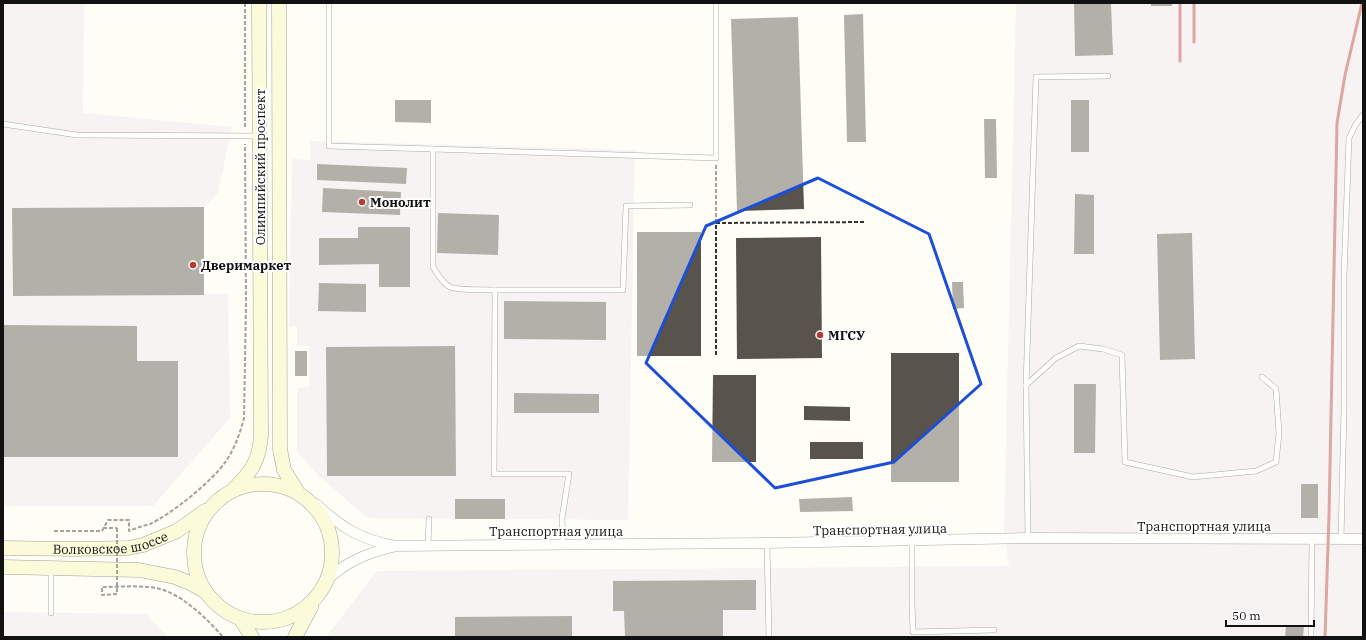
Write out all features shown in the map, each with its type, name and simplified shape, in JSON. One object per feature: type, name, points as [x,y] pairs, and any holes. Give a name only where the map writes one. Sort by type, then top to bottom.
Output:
[{"type":"main road","name":"Олимпийский проспект","points":[[232,490],[245,479],[253,468],[260,450],[261,436],[252,136],[259,3]]},
{"type":"main road","name":"Олимпийский проспект","points":[[279,3],[280,449],[284,470],[297,491]]},
{"type":"main road","points":[[296,637],[313,603],[320,594],[327,580],[330,566],[330,543],[326,523],[316,504],[297,491],[284,487],[252,484],[232,490],[208,508],[201,521],[198,531],[195,554],[199,575],[206,592],[219,606],[228,613],[240,618],[260,621],[278,621],[299,613],[313,603]]},
{"type":"main road","name":"Волковское шоссе","points":[[5,547],[81,549],[128,548],[143,545],[177,531],[208,508]]},
{"type":"main road","name":"Волковское шоссе","points":[[3,567],[139,570],[175,577],[206,592]]},
{"type":"main road","points":[[240,618],[252,637]]},
{"type":"street","name":"Транспортная улица","points":[[316,504],[334,521],[350,531],[367,539],[396,546],[912,542],[1028,538],[1363,539]]},
{"type":"street","name":"Транспортная улица","points":[[327,580],[343,566],[354,560],[367,554],[396,546]]},
{"type":"lane","points":[[329,3],[329,146],[716,158],[716,3]]},
{"type":"lane","points":[[1028,538],[1026,385],[1036,77],[1108,76]]},
{"type":"lane","points":[[1341,539],[1344,409],[1344,276],[1349,138],[1356,124],[1363,115]]},
{"type":"lane","points":[[3,124],[77,135],[252,136]]},
{"type":"lane","points":[[433,149],[433,267],[443,282],[449,286],[495,290],[623,290],[626,206],[690,205]]},
{"type":"lane","points":[[495,290],[494,474],[569,474],[562,518],[563,544]]},
{"type":"lane","points":[[1026,385],[1056,358],[1079,346],[1103,349],[1122,355],[1124,462],[1193,477],[1256,471],[1276,462],[1279,433],[1276,389],[1262,376]]},
{"type":"lane","points":[[428,546],[429,519]]},
{"type":"lane","points":[[1311,637],[1312,539]]},
{"type":"lane","points":[[912,542],[913,635],[994,630]]},
{"type":"lane","points":[[767,543],[769,637]]},
{"type":"lane","points":[[52,568],[52,613]]},
{"type":"path","points":[[54,531],[102,531],[108,520],[129,520],[129,531],[151,523],[176,508],[206,483],[226,462],[239,437],[244,418],[246,303],[252,136],[245,3]]},
{"type":"path","points":[[716,158],[716,356]]},
{"type":"path","points":[[716,223],[866,222]]},
{"type":"path","points":[[103,528],[117,528],[117,594],[102,595],[102,587],[147,587],[166,590],[183,601],[213,625],[223,637]]},
{"type":"highlighted area","points":[[818,178],[929,234],[981,384],[894,462],[775,488],[646,363],[706,226]]},
{"type":"shaded area","points":[[3,3],[84,3],[83,113],[232,127],[218,193],[204,207],[204,294],[228,294],[230,418],[153,506],[3,506]]},
{"type":"shaded area","points":[[1016,3],[1363,3],[1363,637],[326,637],[377,571],[1009,566],[1004,532]]},
{"type":"shaded area","points":[[310,141],[635,150],[628,520],[367,518],[318,475],[297,452],[297,388],[309,387],[309,346],[297,346],[297,326],[289,326],[292,159],[310,160]]},
{"type":"shaded area","points":[[3,612],[146,614],[168,637],[3,637]]},
{"type":"building","points":[[1074,3],[1111,3],[1113,55],[1075,56]]},
{"type":"building","points":[[1151,3],[1172,3],[1172,6],[1151,6]]},
{"type":"building","points":[[863,14],[866,142],[847,142],[844,15]]},
{"type":"building","points":[[798,17],[804,209],[737,211],[731,19]]},
{"type":"building","points":[[395,100],[431,100],[431,123],[395,122]]},
{"type":"building","points":[[1071,100],[1089,100],[1089,152],[1071,152]]},
{"type":"building","points":[[984,119],[996,119],[997,178],[985,178]]},
{"type":"building","points":[[317,164],[407,168],[406,184],[317,180]]},
{"type":"building","name":"Монолит","points":[[323,188],[401,192],[400,215],[322,212]]},
{"type":"building","points":[[1075,194],[1094,195],[1094,254],[1074,254]]},
{"type":"building","points":[[204,207],[204,295],[13,296],[12,208]]},
{"type":"building","points":[[438,213],[499,215],[498,255],[437,253]]},
{"type":"building","points":[[358,227],[410,227],[410,287],[379,287],[379,264],[319,265],[319,238],[358,238]]},
{"type":"building","points":[[637,232],[701,232],[701,356],[637,356]]},
{"type":"building","points":[[1192,233],[1195,359],[1160,360],[1157,234]]},
{"type":"building","points":[[821,237],[822,358],[737,359],[736,238]]},
{"type":"building","points":[[952,282],[963,282],[964,308],[953,309]]},
{"type":"building","points":[[319,283],[366,284],[366,312],[318,311]]},
{"type":"building","points":[[504,301],[606,302],[606,340],[504,339]]},
{"type":"building","points":[[3,325],[137,326],[137,361],[178,361],[178,457],[3,457]]},
{"type":"building","points":[[455,346],[456,476],[327,476],[326,347]]},
{"type":"building","points":[[295,351],[307,351],[307,376],[295,376]]},
{"type":"building","points":[[891,353],[959,353],[959,482],[891,482]]},
{"type":"building","points":[[713,375],[756,375],[756,462],[712,462]]},
{"type":"building","points":[[1074,384],[1096,384],[1095,453],[1074,453]]},
{"type":"building","points":[[514,393],[599,394],[599,413],[514,413]]},
{"type":"building","points":[[804,406],[850,407],[850,421],[804,420]]},
{"type":"building","points":[[810,442],[863,442],[863,459],[810,459]]},
{"type":"building","points":[[1301,484],[1318,484],[1318,518],[1301,518]]},
{"type":"building","points":[[852,497],[853,511],[800,512],[799,499]]},
{"type":"building","points":[[455,499],[505,499],[505,519],[455,519]]},
{"type":"building","points":[[756,580],[756,610],[723,610],[723,637],[625,637],[624,611],[613,611],[613,581]]},
{"type":"building","points":[[572,616],[572,637],[455,637],[455,617]]},
{"type":"building","points":[[1286,626],[1304,627],[1303,637],[1285,637]]},
{"type":"railway","points":[[1180,3],[1180,61]]},
{"type":"railway","points":[[1194,3],[1194,42]]},
{"type":"railway","points":[[1325,637],[1337,123],[1345,75],[1362,3]]},
{"type":"place","name":"Монолит","points":[[362,202]]},
{"type":"place","name":"Дверимаркет","points":[[193,265]]},
{"type":"place","name":"МГСУ","points":[[820,335]]}]
